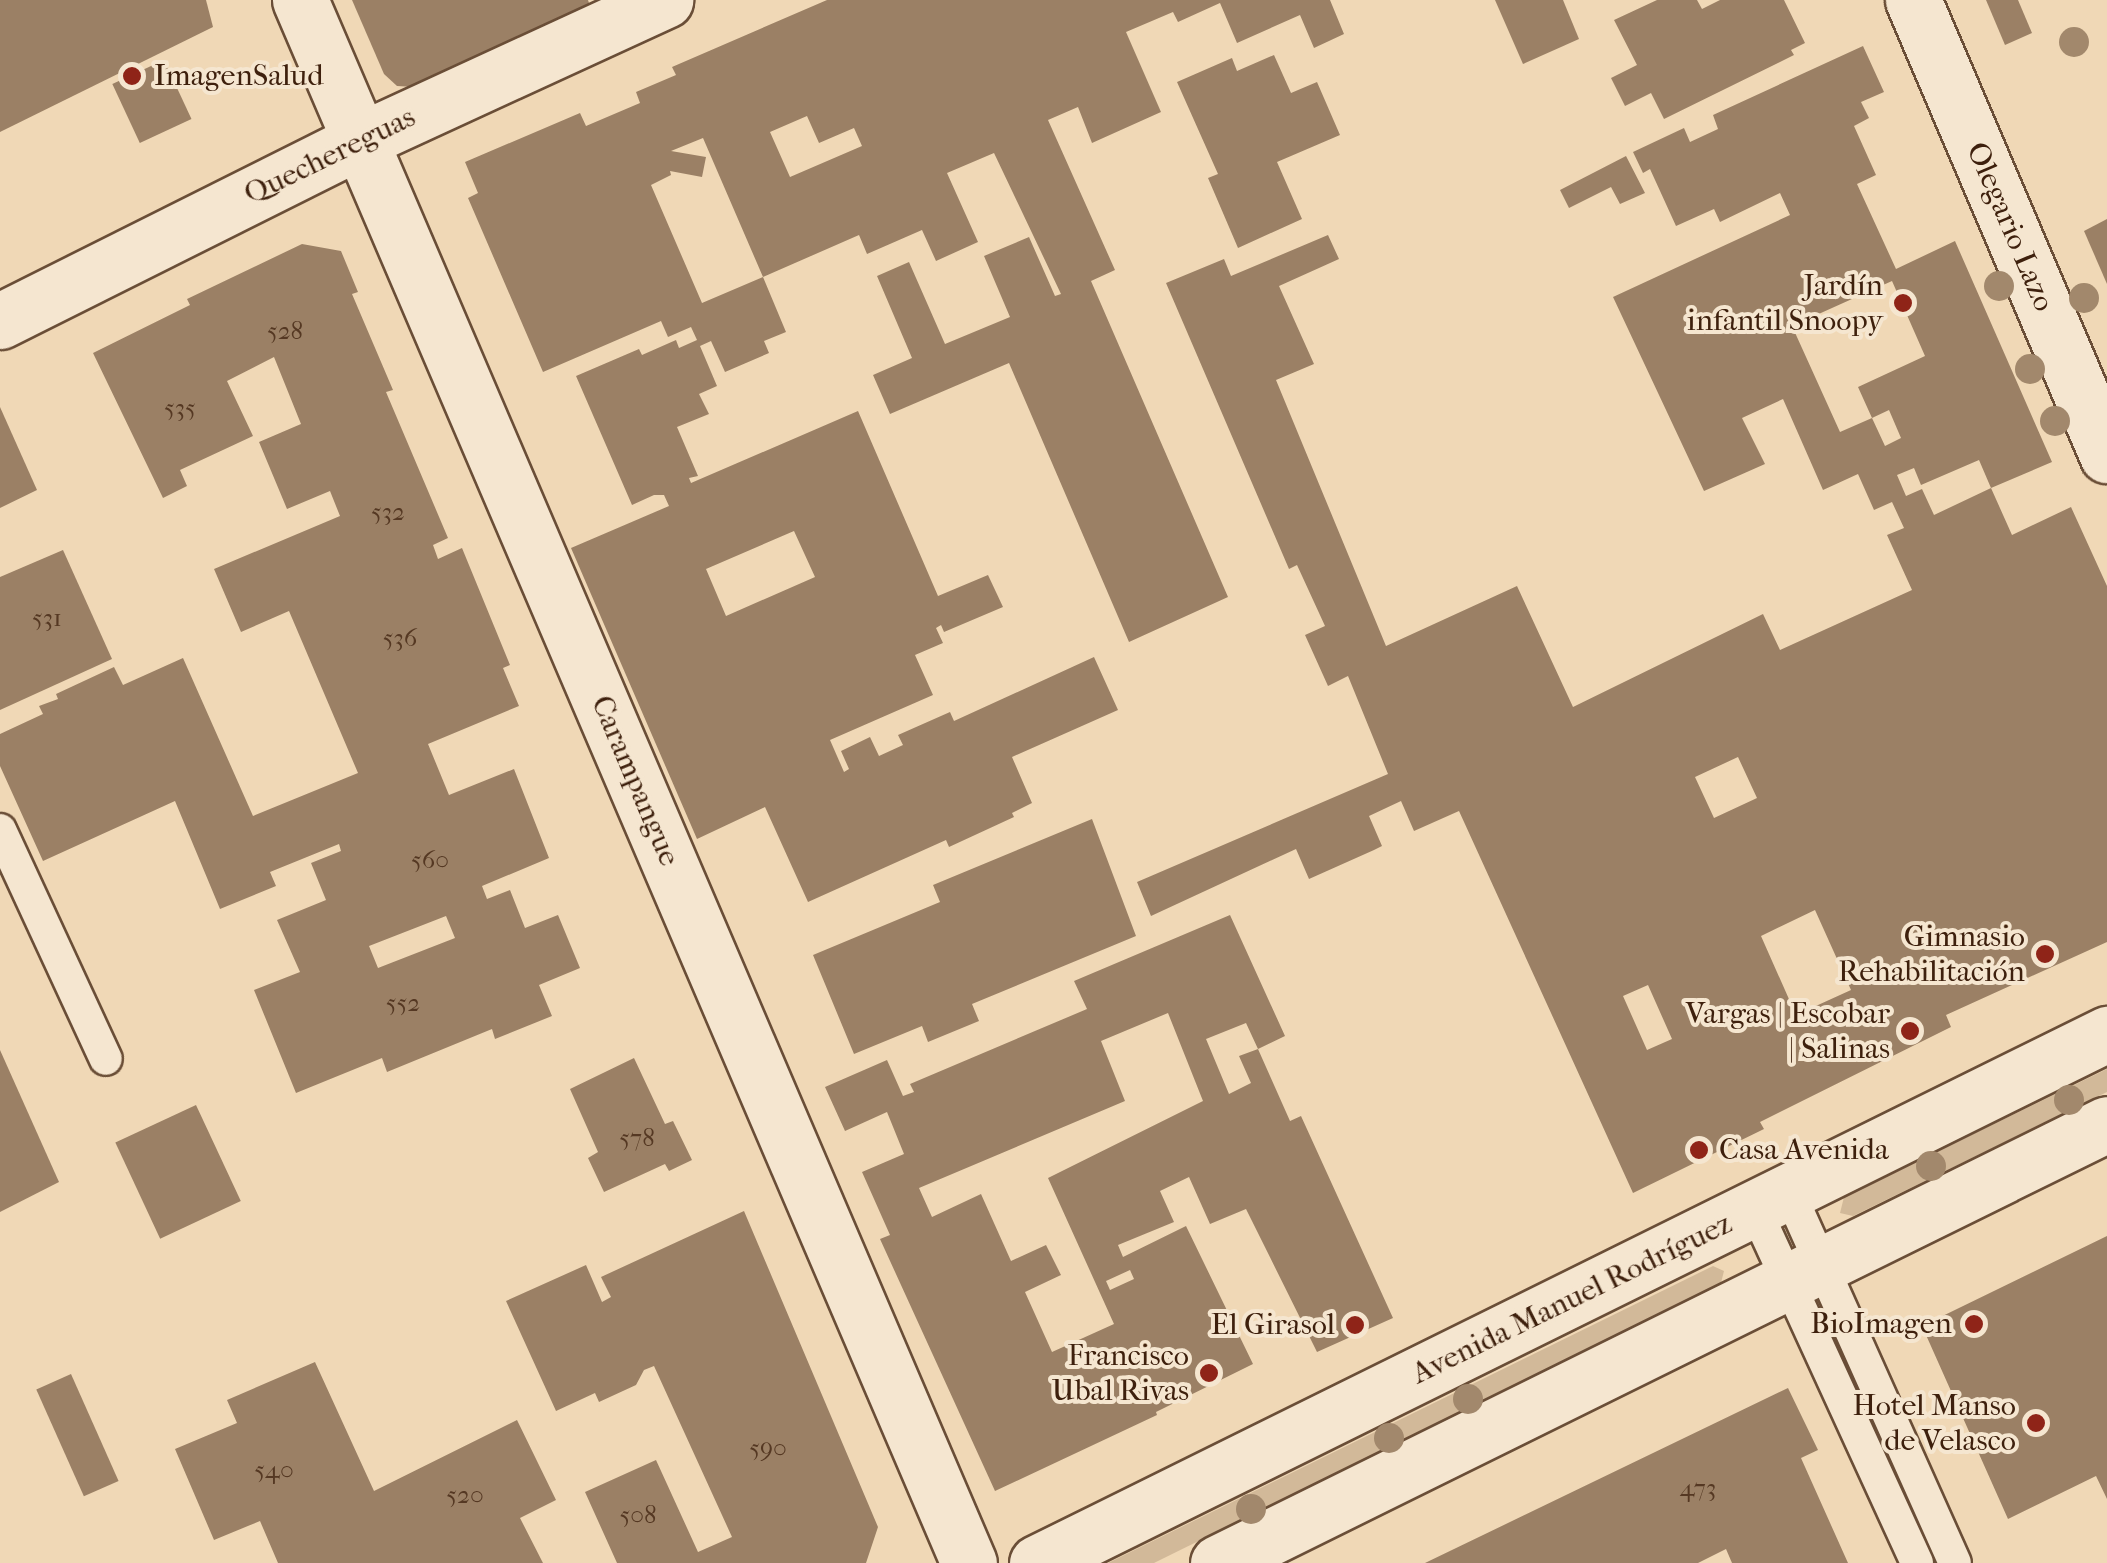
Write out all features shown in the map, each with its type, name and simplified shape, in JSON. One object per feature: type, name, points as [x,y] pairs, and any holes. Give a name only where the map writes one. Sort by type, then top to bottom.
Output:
[{"type":"street","name":"Carampangue","points":[[300,0],[969,1563]]},
{"type":"street","name":"Quechereguas","points":[[0,322],[360,140],[665,0]]},
{"type":"street","name":"Olegario Lazo","points":[[1913,0],[2103,434]]},
{"type":"street","name":"Avenida Manuel Rodríguez","points":[[1036,1563],[2107,1034]]},
{"type":"street","points":[[1218,1563],[2107,1124]]},
{"type":"lane","points":[[0,830],[106,1059]]},
{"type":"lane","points":[[1772,1200],[1806,1274],[1956,1563]]},
{"type":"lane","points":[[1806,1274],[1917,1563]]},
{"type":"shaded area","points":[[2107,1069],[2107,1092],[1853,1216],[1840,1213],[1844,1197]]},
{"type":"shaded area","points":[[1713,1266],[1724,1271],[1721,1283],[1154,1563],[1108,1563]]},
{"type":"building","points":[[0,0],[206,0],[213,27],[0,132]]},
{"type":"building","points":[[352,0],[588,0],[590,6],[414,87],[397,86],[384,74]]},
{"type":"building","points":[[827,0],[1330,0],[1344,34],[1314,48],[1300,15],[1237,43],[1220,3],[1178,22],[1173,12],[1126,32],[1161,112],[1092,143],[1078,107],[1048,120],[1115,270],[1091,281],[1228,597],[1129,642],[1009,363],[890,414],[873,375],[912,358],[877,276],[909,262],[945,344],[1010,317],[984,256],[1029,237],[1055,296],[1061,294],[994,153],[947,173],[978,242],[936,261],[922,230],[867,254],[859,235],[763,277],[786,332],[764,341],[769,353],[725,372],[711,341],[700,346],[717,386],[699,394],[709,414],[677,427],[698,476],[689,478],[691,483],[858,411],[938,596],[988,575],[1003,607],[944,632],[941,625],[936,628],[943,643],[915,655],[933,695],[830,740],[844,772],[849,769],[841,751],[870,737],[879,756],[903,745],[898,735],[950,712],[954,721],[1094,657],[1118,710],[1012,757],[1032,803],[1012,813],[1014,817],[949,847],[946,840],[808,902],[765,807],[697,839],[571,548],[669,506],[664,495],[632,505],[576,376],[639,349],[642,355],[676,340],[679,348],[697,340],[691,327],[668,337],[661,321],[543,372],[468,198],[478,193],[465,162],[580,113],[586,126],[640,103],[636,92],[676,75],[672,67]],"holes":[[[807,116],[819,143],[854,128],[862,146],[790,177],[770,132]],[[703,138],[763,277],[702,303],[651,185],[671,175],[670,171],[702,177],[706,157],[671,151]],[[794,531],[815,577],[726,616],[706,569]]]},
{"type":"building","points":[[1495,0],[1563,0],[1579,39],[1523,64]]},
{"type":"building","points":[[1657,0],[1697,0],[1702,9],[1720,0],[1784,0],[1805,43],[1791,50],[1794,55],[1664,119],[1651,93],[1625,106],[1611,78],[1637,65],[1614,20]]},
{"type":"building","points":[[1986,0],[2018,0],[2032,33],[2005,45]]},
{"type":"building","points":[[1863,46],[1884,92],[1861,102],[1869,118],[1854,126],[1876,175],[1857,184],[1896,269],[1955,241],[2052,462],[1991,488],[2012,535],[2071,507],[2107,586],[2107,942],[1946,1015],[1951,1027],[1760,1122],[1764,1129],[1633,1193],[1459,811],[1414,831],[1401,801],[1369,816],[1382,846],[1374,850],[1309,879],[1296,849],[1151,916],[1137,882],[1388,774],[1348,676],[1328,686],[1305,635],[1325,626],[1297,565],[1289,569],[1166,283],[1224,259],[1231,276],[1328,235],[1339,259],[1279,286],[1314,364],[1276,380],[1386,646],[1517,586],[1573,707],[1763,614],[1780,650],[1912,590],[1887,535],[1904,528],[1892,502],[1874,510],[1858,474],[1823,490],[1783,399],[1742,418],[1765,464],[1704,491],[1613,297],[1790,215],[1780,193],[1720,222],[1714,209],[1676,226],[1650,169],[1643,173],[1633,152],[1684,128],[1690,142],[1718,129],[1713,115]],"holes":[[[1892,281],[1925,356],[1858,387],[1872,418],[1840,432],[1792,326]],[[1889,410],[1901,438],[1885,446],[1872,418]],[[1979,460],[1991,488],[1934,515],[1922,489],[1906,496],[1897,475],[1914,468],[1921,485]],[[1738,757],[1757,798],[1714,818],[1695,777]],[[1815,910],[1851,990],[1796,1015],[1761,936]],[[1648,985],[1672,1039],[1647,1050],[1623,996]]]},
{"type":"building","points":[[1274,55],[1291,93],[1317,82],[1340,135],[1277,162],[1302,219],[1238,248],[1208,178],[1218,174],[1177,82],[1232,58],[1237,71]]},
{"type":"building","points":[[164,60],[191,119],[140,143],[112,84]]},
{"type":"building","points":[[1626,156],[1645,193],[1620,204],[1611,187],[1569,208],[1560,190]]},
{"type":"building","points":[[2107,219],[2107,284],[2084,231]]},
{"type":"building","points":[[302,244],[341,251],[358,292],[352,294],[393,390],[386,392],[448,538],[433,545],[438,559],[462,548],[510,665],[503,668],[519,706],[428,744],[449,795],[514,769],[549,858],[482,886],[487,899],[510,890],[525,928],[558,915],[580,968],[539,985],[552,1016],[495,1039],[492,1029],[387,1072],[382,1058],[296,1093],[254,990],[300,972],[277,920],[326,900],[311,863],[341,851],[339,844],[270,872],[276,886],[220,909],[175,801],[43,861],[0,766],[0,734],[43,714],[39,706],[58,699],[56,694],[114,667],[123,685],[183,658],[253,816],[358,773],[289,611],[241,632],[214,569],[340,516],[330,491],[287,509],[259,442],[301,424],[274,357],[227,381],[253,436],[180,470],[187,486],[163,498],[93,353],[190,305],[187,299]],"holes":[[[446,916],[455,938],[378,968],[369,946]]]},
{"type":"building","points":[[0,407],[37,490],[0,508]]},
{"type":"building","points":[[63,550],[112,659],[0,710],[0,577]]},
{"type":"building","points":[[1092,819],[1136,936],[972,1004],[979,1021],[928,1042],[922,1026],[854,1054],[813,955],[940,902],[933,885]]},
{"type":"building","points":[[1230,915],[1285,1036],[1258,1049],[1290,1121],[1301,1116],[1393,1318],[1317,1352],[1246,1209],[1210,1224],[1189,1177],[1160,1191],[1174,1222],[1118,1245],[1123,1257],[1186,1226],[1253,1364],[1156,1412],[1157,1415],[995,1491],[880,1239],[890,1235],[862,1172],[904,1154],[887,1112],[845,1131],[825,1087],[887,1060],[903,1096],[914,1092],[910,1084],[1087,1009],[1074,981]],"holes":[[[1168,1013],[1203,1101],[1048,1178],[1114,1324],[1052,1352],[1025,1292],[1061,1275],[1046,1245],[1011,1261],[981,1194],[932,1217],[919,1188],[1125,1101],[1101,1041]],[[1246,1023],[1258,1049],[1239,1056],[1251,1083],[1229,1094],[1206,1039]],[[1130,1270],[1134,1279],[1110,1290],[1106,1281]]]},
{"type":"building","points":[[0,1050],[59,1182],[0,1212]]},
{"type":"building","points":[[634,1058],[665,1124],[673,1121],[692,1160],[669,1171],[665,1164],[604,1192],[588,1158],[598,1152],[570,1089]]},
{"type":"building","points":[[196,1105],[241,1201],[160,1239],[115,1143]]},
{"type":"building","points":[[744,1211],[878,1527],[866,1563],[617,1563],[585,1492],[656,1460],[698,1552],[732,1537],[654,1366],[644,1370],[636,1385],[599,1402],[595,1393],[556,1411],[506,1301],[586,1265],[602,1302],[611,1297],[601,1277]]},
{"type":"building","name":"Hotel Manso de Velasco","points":[[2107,1236],[2107,1499],[2096,1476],[2008,1519],[1922,1326]]},
{"type":"building","points":[[315,1362],[374,1491],[517,1420],[556,1500],[520,1518],[543,1563],[278,1563],[260,1521],[214,1540],[175,1449],[237,1423],[227,1400]]},
{"type":"building","points":[[71,1374],[119,1481],[84,1496],[36,1389]]},
{"type":"building","points":[[1788,1388],[1818,1450],[1801,1458],[1848,1563],[1732,1563],[1726,1549],[1698,1563],[1425,1563]]},
{"type":"place","name":"ImagenSalud","points":[[132,76]]},
{"type":"place","name":"Jardín infantil Snoopy","points":[[1903,303]]},
{"type":"place","name":"Gimnasio Rehabilitación","points":[[2045,954]]},
{"type":"place","name":"Vargas | Escobar | Salinas","points":[[1910,1031]]},
{"type":"place","name":"Casa Avenida","points":[[1699,1150]]},
{"type":"place","name":"BioImagen","points":[[1974,1324]]},
{"type":"place","name":"El Girasol","points":[[1355,1325]]},
{"type":"place","name":"Francisco Ubal Rivas","points":[[1209,1373]]},
{"type":"place","name":"Hotel Manso de Velasco","points":[[2036,1423]]}]
